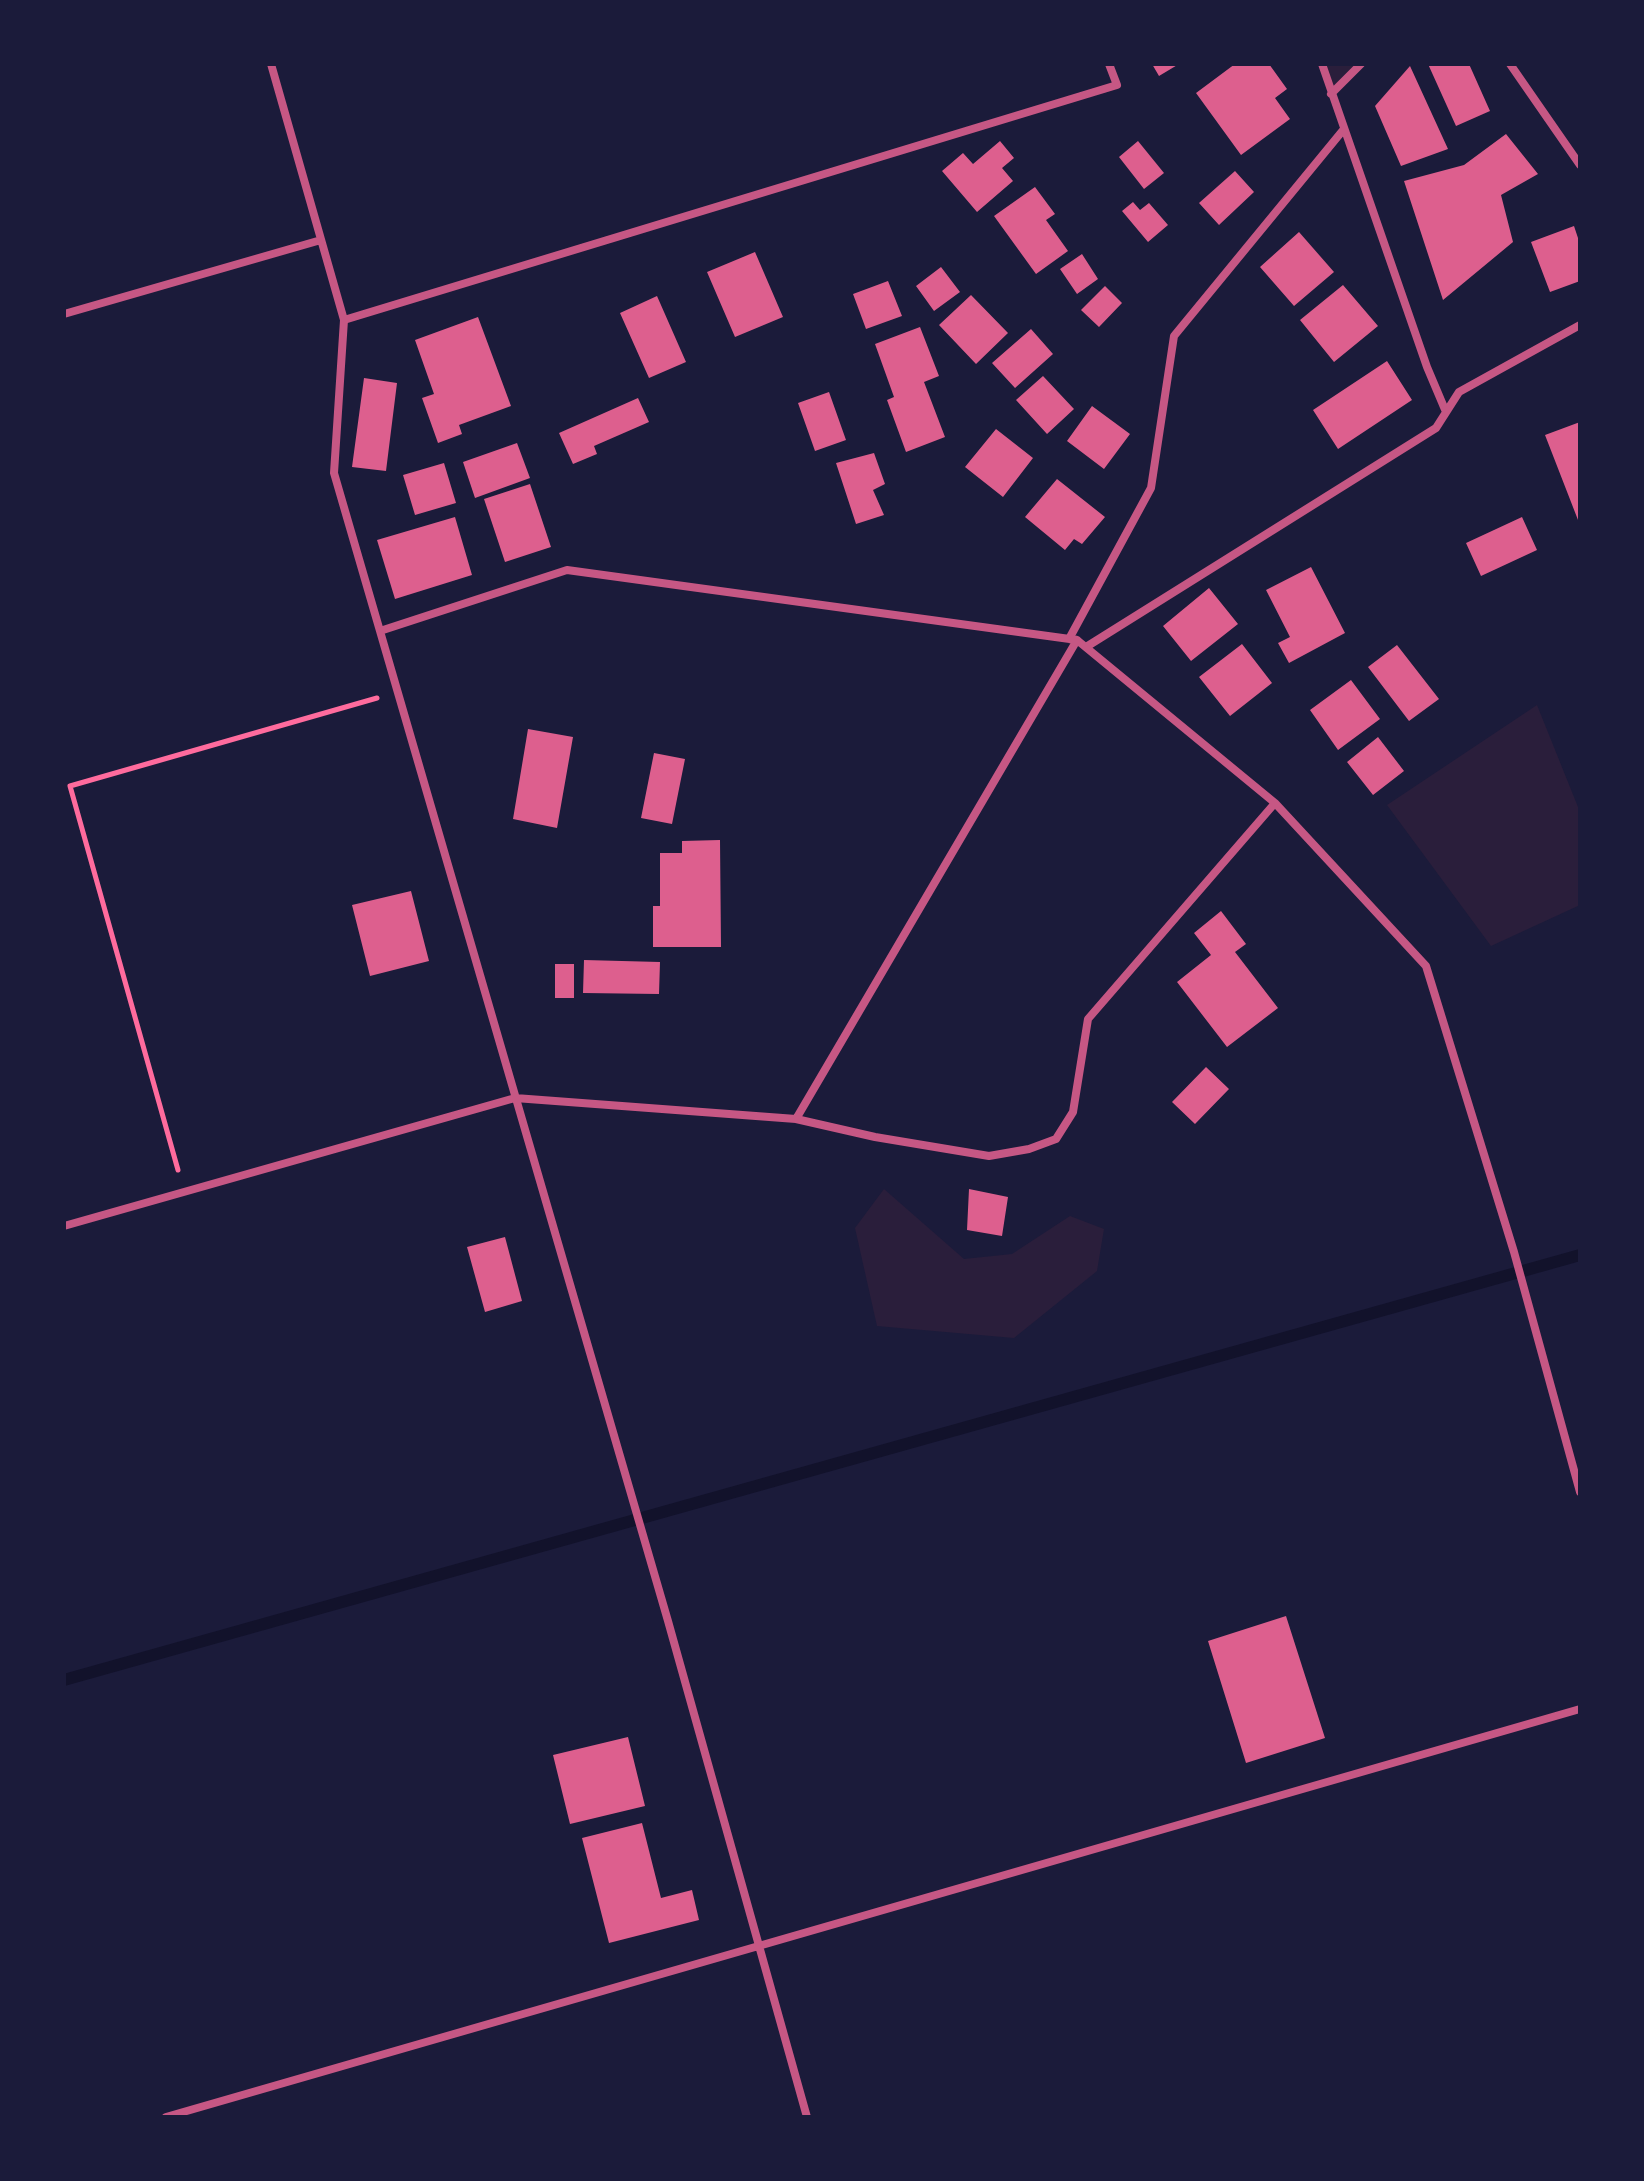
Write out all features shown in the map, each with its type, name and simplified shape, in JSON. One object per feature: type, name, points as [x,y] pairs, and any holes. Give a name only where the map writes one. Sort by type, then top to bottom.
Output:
[{"type":"street","points":[[271,64],[344,320],[334,473],[668,1621],[807,2117]]},
{"type":"street","points":[[344,320],[1117,85],[1109,64]]},
{"type":"street","points":[[1322,64],[1427,367],[1446,412]]},
{"type":"street","points":[[1331,94],[1361,64]]},
{"type":"street","points":[[1510,64],[1580,165]]},
{"type":"street","points":[[796,1119],[1073,639],[1151,488],[1174,336],[1344,129]]},
{"type":"street","points":[[64,314],[321,240]]},
{"type":"street","points":[[1086,647],[1436,428],[1459,392],[1580,325]]},
{"type":"street","points":[[380,631],[567,570],[1073,639],[1086,647],[1275,803],[1426,966],[1514,1252],[1580,1492]]},
{"type":"street","points":[[64,1226],[515,1098],[796,1119],[875,1137],[989,1156],[1029,1149],[1056,1139],[1073,1112],[1088,1019],[1275,803]]},
{"type":"street","points":[[166,2117],[1580,1709]]},
{"type":"path","points":[[184,1192],[70,786],[397,692]]},
{"type":"shaded area","points":[[1323,64],[1361,64],[1331,94]]},
{"type":"shaded area","points":[[1537,705],[1580,812],[1580,905],[1491,946],[1387,805]]},
{"type":"shaded area","points":[[884,1189],[964,1259],[1012,1254],[1070,1216],[1104,1229],[1097,1271],[1014,1338],[877,1326],[855,1228]]},
{"type":"building","points":[[1152,64],[1179,64],[1159,76]]},
{"type":"building","points":[[1235,64],[1269,64],[1287,89],[1275,98],[1290,119],[1241,155],[1196,93]]},
{"type":"building","points":[[1428,64],[1469,64],[1490,111],[1456,126]]},
{"type":"building","points":[[1410,66],[1448,149],[1401,166],[1375,106]]},
{"type":"building","points":[[1506,134],[1538,174],[1501,195],[1513,242],[1443,300],[1404,181],[1464,165]]},
{"type":"building","points":[[1000,141],[1014,158],[1002,168],[1013,181],[977,212],[942,171],[963,153],[973,164]]},
{"type":"building","points":[[1138,141],[1164,173],[1144,189],[1119,157]]},
{"type":"building","points":[[1235,171],[1254,192],[1219,225],[1199,203]]},
{"type":"building","points":[[1035,187],[1055,214],[1046,220],[1068,251],[1036,274],[994,216]]},
{"type":"building","points":[[1133,202],[1140,210],[1149,203],[1168,225],[1148,242],[1122,211]]},
{"type":"building","points":[[1574,226],[1580,244],[1580,281],[1550,292],[1531,242]]},
{"type":"building","points":[[1299,232],[1334,272],[1294,306],[1260,267]]},
{"type":"building","points":[[755,252],[783,317],[735,337],[707,272]]},
{"type":"building","points":[[1082,254],[1098,279],[1077,294],[1060,269]]},
{"type":"building","points":[[941,267],[960,292],[934,311],[916,286]]},
{"type":"building","points":[[888,281],[902,316],[866,329],[853,294]]},
{"type":"building","points":[[1343,285],[1378,326],[1334,362],[1300,320]]},
{"type":"building","points":[[1105,286],[1122,303],[1099,327],[1081,310]]},
{"type":"building","points":[[971,295],[1008,333],[976,364],[939,325]]},
{"type":"building","points":[[657,296],[686,362],[649,378],[620,313]]},
{"type":"building","points":[[478,317],[511,406],[459,425],[462,434],[438,443],[422,398],[434,394],[415,340]]},
{"type":"building","points":[[920,327],[939,376],[924,382],[945,437],[906,452],[887,400],[894,397],[875,344]]},
{"type":"building","points":[[1031,329],[1053,354],[1015,388],[992,363]]},
{"type":"building","points":[[1387,361],[1412,400],[1338,449],[1313,410]]},
{"type":"building","points":[[1043,376],[1074,409],[1047,434],[1016,400]]},
{"type":"building","points":[[364,378],[397,383],[386,471],[352,467]]},
{"type":"building","points":[[829,392],[846,440],[815,451],[798,403]]},
{"type":"building","points":[[638,398],[649,422],[594,446],[597,454],[573,464],[559,433]]},
{"type":"building","points":[[1092,406],[1130,434],[1104,469],[1067,441]]},
{"type":"building","points":[[1580,422],[1580,519],[1578,520],[1545,435]]},
{"type":"building","points":[[996,429],[1033,458],[1003,497],[965,467]]},
{"type":"building","points":[[517,443],[530,478],[475,498],[463,462]]},
{"type":"building","points":[[874,453],[885,484],[873,490],[884,515],[856,524],[836,463]]},
{"type":"building","points":[[444,463],[456,503],[415,515],[403,475]]},
{"type":"building","points":[[1057,479],[1105,517],[1082,544],[1074,539],[1065,550],[1025,517]]},
{"type":"building","points":[[530,484],[551,547],[505,562],[484,499]]},
{"type":"building","points":[[455,517],[472,575],[395,599],[377,540]]},
{"type":"building","points":[[1522,517],[1537,550],[1481,576],[1466,543]]},
{"type":"building","points":[[1311,567],[1345,633],[1289,663],[1278,643],[1290,637],[1266,590]]},
{"type":"building","points":[[1209,588],[1238,624],[1191,661],[1163,626]]},
{"type":"building","points":[[1242,644],[1272,683],[1230,716],[1199,677]]},
{"type":"building","points":[[1397,645],[1439,699],[1409,721],[1368,667]]},
{"type":"building","points":[[1351,680],[1380,719],[1338,750],[1310,710]]},
{"type":"building","points":[[528,729],[573,737],[557,828],[513,819]]},
{"type":"building","points":[[1378,737],[1404,771],[1373,795],[1347,762]]},
{"type":"building","points":[[654,753],[685,759],[672,824],[641,818]]},
{"type":"building","points":[[720,840],[721,947],[653,947],[653,906],[660,906],[660,853],[682,853],[682,841]]},
{"type":"building","points":[[411,891],[429,961],[370,976],[352,905]]},
{"type":"building","points":[[1221,911],[1246,944],[1235,952],[1278,1008],[1227,1047],[1177,982],[1211,955],[1194,933]]},
{"type":"building","points":[[584,960],[660,962],[659,994],[583,993]]},
{"type":"building","points":[[555,964],[574,964],[574,998],[555,998]]},
{"type":"building","points":[[1206,1067],[1229,1089],[1195,1124],[1172,1102]]},
{"type":"building","points":[[969,1189],[1008,1197],[1002,1236],[967,1230]]},
{"type":"building","points":[[505,1237],[522,1301],[485,1312],[467,1247]]},
{"type":"building","points":[[1286,1616],[1325,1738],[1246,1763],[1208,1641]]},
{"type":"building","points":[[628,1737],[645,1806],[570,1824],[553,1755]]},
{"type":"building","points":[[642,1823],[661,1898],[692,1890],[699,1920],[609,1943],[582,1838]]},
{"type":"waterway","points":[[64,1680],[1580,1255]]}]
